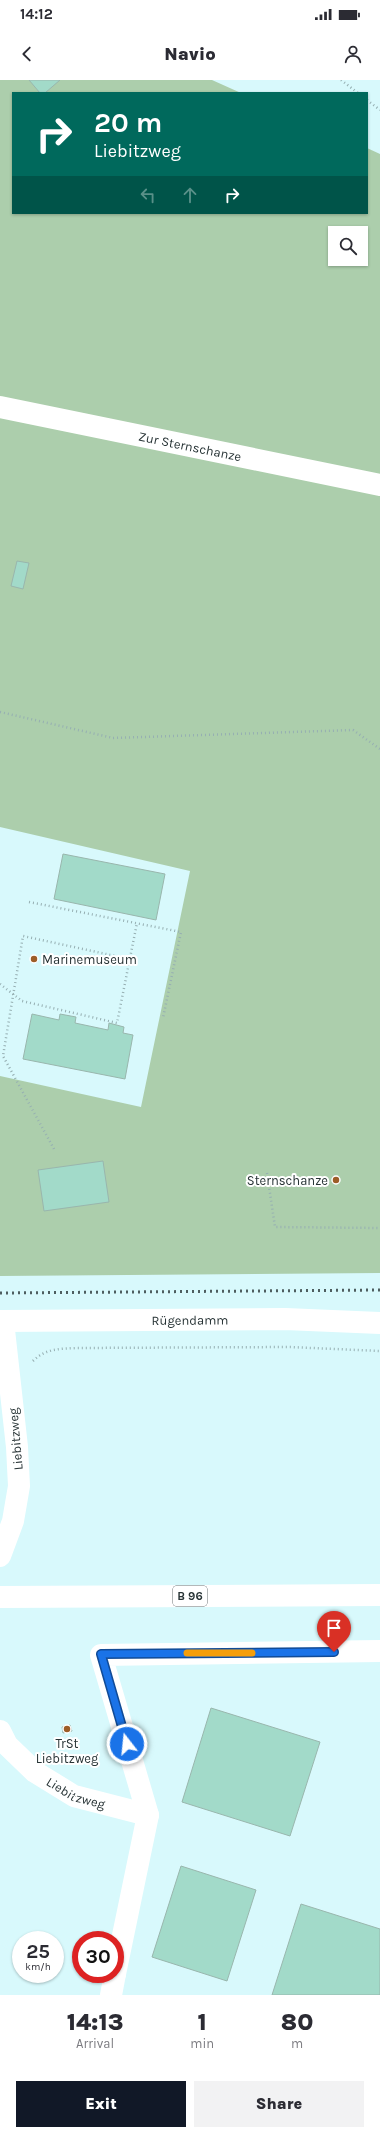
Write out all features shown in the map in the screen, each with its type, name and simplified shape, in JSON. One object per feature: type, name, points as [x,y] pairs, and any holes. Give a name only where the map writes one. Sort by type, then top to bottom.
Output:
[{"type":"main road","name":"Zur Sternschanze","points":[[0,407],[380,485]]},
{"type":"main road","name":"Rügendamm","points":[[1,1321],[285,1319],[380,1323]]},
{"type":"main road","name":"Liebitzweg","points":[[0,1556],[13,1521],[19,1486],[17,1446],[1,1321]]},
{"type":"main road","name":"B 96","points":[[0,1597],[380,1595]]},
{"type":"main road","points":[[124,1931],[148,1815],[101,1654],[380,1651]]},
{"type":"main road","name":"Liebitzweg","points":[[0,1731],[8,1744],[35,1772],[74,1796],[148,1815]]},
{"type":"main road","points":[[112,1995],[114,1983]]},
{"type":"path","points":[[341,80],[357,92]]},
{"type":"path","points":[[368,101],[380,110]]},
{"type":"path","points":[[0,712],[113,738],[353,730],[380,749]]},
{"type":"path","points":[[29,902],[181,932],[163,1018]]},
{"type":"path","points":[[0,984],[22,1001],[117,1023],[137,923]]},
{"type":"path","points":[[54,1149],[3,1056],[23,936],[129,959]]},
{"type":"path","points":[[267,1173],[275,1227],[380,1228]]},
{"type":"path","points":[[8,1376],[21,1375],[26,1372],[32,1362],[40,1354],[51,1349],[290,1347],[380,1351]]},
{"type":"green space","points":[[0,80],[212,80],[239,92],[12,92],[12,214],[368,214],[368,148],[380,154],[380,1273],[0,1276],[0,1076],[141,1107],[190,871],[0,827]]},
{"type":"building","points":[[29,80],[60,80],[46,92],[39,92]]},
{"type":"building","points":[[17,561],[29,563],[23,589],[11,586]]},
{"type":"building","points":[[63,854],[165,874],[156,920],[54,899]]},
{"type":"building","points":[[32,1014],[59,1020],[60,1014],[76,1017],[75,1023],[108,1030],[109,1023],[124,1027],[123,1033],[133,1035],[125,1079],[23,1059]]},
{"type":"building","points":[[103,1161],[109,1202],[44,1211],[38,1170]]},
{"type":"building","points":[[211,1708],[320,1742],[290,1836],[182,1802]]},
{"type":"building","name":"TrSt Liebitzweg","points":[[70,1725],[72,1731],[63,1733],[62,1727]]},
{"type":"building","points":[[181,1866],[256,1890],[227,1981],[152,1957]]},
{"type":"building","points":[[301,1904],[380,1929],[380,1995],[272,1995]]},
{"type":"railway","points":[[0,1293],[380,1290]]},
{"type":"slow traffic","points":[[187,1653],[252,1653]]},
{"type":"place","name":"Marinemuseum","points":[[34,959]]},
{"type":"place","name":"Sternschanze","points":[[336,1180]]},
{"type":"place","name":"TrSt Liebitzweg","points":[[67,1729]]},
{"type":"route","points":[[127,1744],[101,1654],[334,1652]]}]
